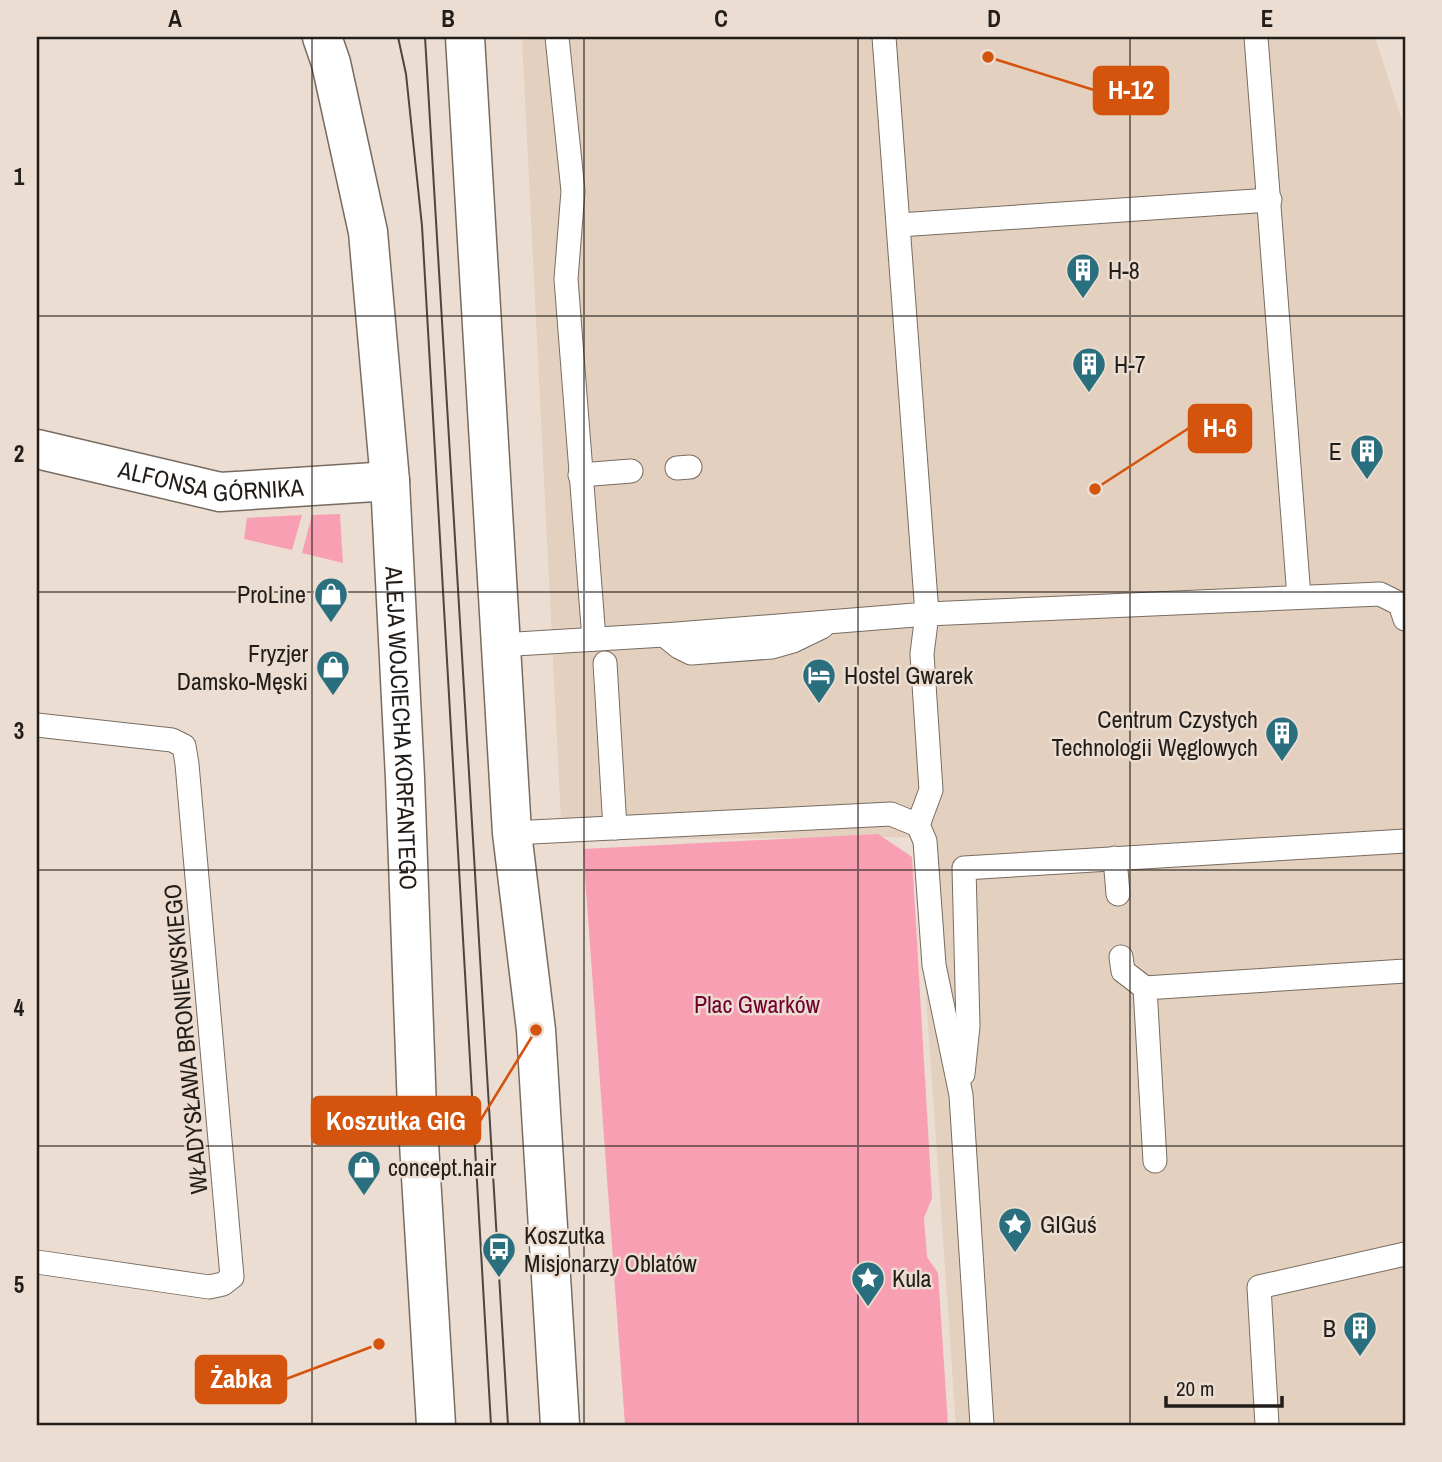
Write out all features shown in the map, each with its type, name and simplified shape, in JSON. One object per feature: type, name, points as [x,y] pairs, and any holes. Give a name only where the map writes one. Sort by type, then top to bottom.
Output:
[{"type":"main road","name":"ALEJA WOJCIECHA KORFANTEGO","points":[[322,37],[331,63],[368,232],[390,481],[418,1110],[436,1425]]},
{"type":"main road","points":[[466,37],[512,833],[536,1030],[560,1425]]},
{"type":"main road","name":"ALFONSA GÓRNIKA","points":[[37,449],[220,492],[390,481]]},
{"type":"lane","points":[[557,37],[573,191],[566,279],[594,639]]},
{"type":"lane","points":[[884,37],[927,614],[922,654],[931,790],[918,825],[925,841],[934,965],[961,1095],[982,1425]]},
{"type":"lane","points":[[1256,37],[1299,597]]},
{"type":"lane","points":[[899,225],[1270,200]]},
{"type":"lane","points":[[580,475],[631,471]]},
{"type":"lane","points":[[1380,594],[1400,604],[1405,619]]},
{"type":"lane","points":[[500,645],[927,614],[1405,594]]},
{"type":"lane","points":[[605,663],[615,828]]},
{"type":"lane","name":"WŁADYSŁAWA BRONIEWSKIEGO","points":[[37,725],[172,740],[184,746],[232,1277],[223,1284],[209,1287],[37,1262]]},
{"type":"lane","points":[[512,833],[891,814],[918,825]]},
{"type":"lane","points":[[961,1095],[968,1026],[964,868],[1405,841]]},
{"type":"lane","points":[[1115,858],[1118,894]]},
{"type":"lane","points":[[1121,957],[1122,971],[1145,988],[1405,971]]},
{"type":"lane","points":[[1145,988],[1155,1161]]},
{"type":"lane","points":[[1267,1425],[1259,1287],[1405,1254]]},
{"type":"shaded area","points":[[522,37],[1375,37],[1405,130],[1405,1425],[956,1425],[915,837],[562,840]]},
{"type":"green space","points":[[340,514],[343,563],[302,553],[312,515]]},
{"type":"green space","points":[[302,515],[292,550],[244,539],[247,518]]},
{"type":"green space","name":"Plac Gwarków","points":[[878,834],[912,857],[932,1198],[924,1218],[927,1257],[938,1273],[948,1425],[625,1425],[583,849]]},
{"type":"tram line","points":[[398,37],[406,74],[422,226],[491,1425]]},
{"type":"tram line","points":[[425,37],[508,1425]]},
{"type":"place","name":"H-12","points":[[988,57]]},
{"type":"place","name":"H-8","points":[[1083,300]]},
{"type":"place","name":"H-7","points":[[1089,394]]},
{"type":"place","name":"E","points":[[1367,481]]},
{"type":"place","name":"H-6","points":[[1095,489]]},
{"type":"place","name":"ProLine","points":[[331,624]]},
{"type":"place","name":"Fryzjer Damsko-Męski","points":[[333,697]]},
{"type":"place","name":"Hostel Gwarek","points":[[819,705]]},
{"type":"place","name":"Centrum Czystych Technologii Węglowych","points":[[1282,763]]},
{"type":"place","name":"Koszutka GIG","points":[[536,1030]]},
{"type":"place","name":"concept.hair","points":[[364,1197]]},
{"type":"place","name":"GIGuś","points":[[1015,1254]]},
{"type":"place","name":"Koszutka Misjonarzy Oblatów","points":[[499,1279]]},
{"type":"place","name":"Kula","points":[[868,1308]]},
{"type":"place","name":"Żabka","points":[[379,1344]]},
{"type":"place","name":"B","points":[[1360,1358]]}]
